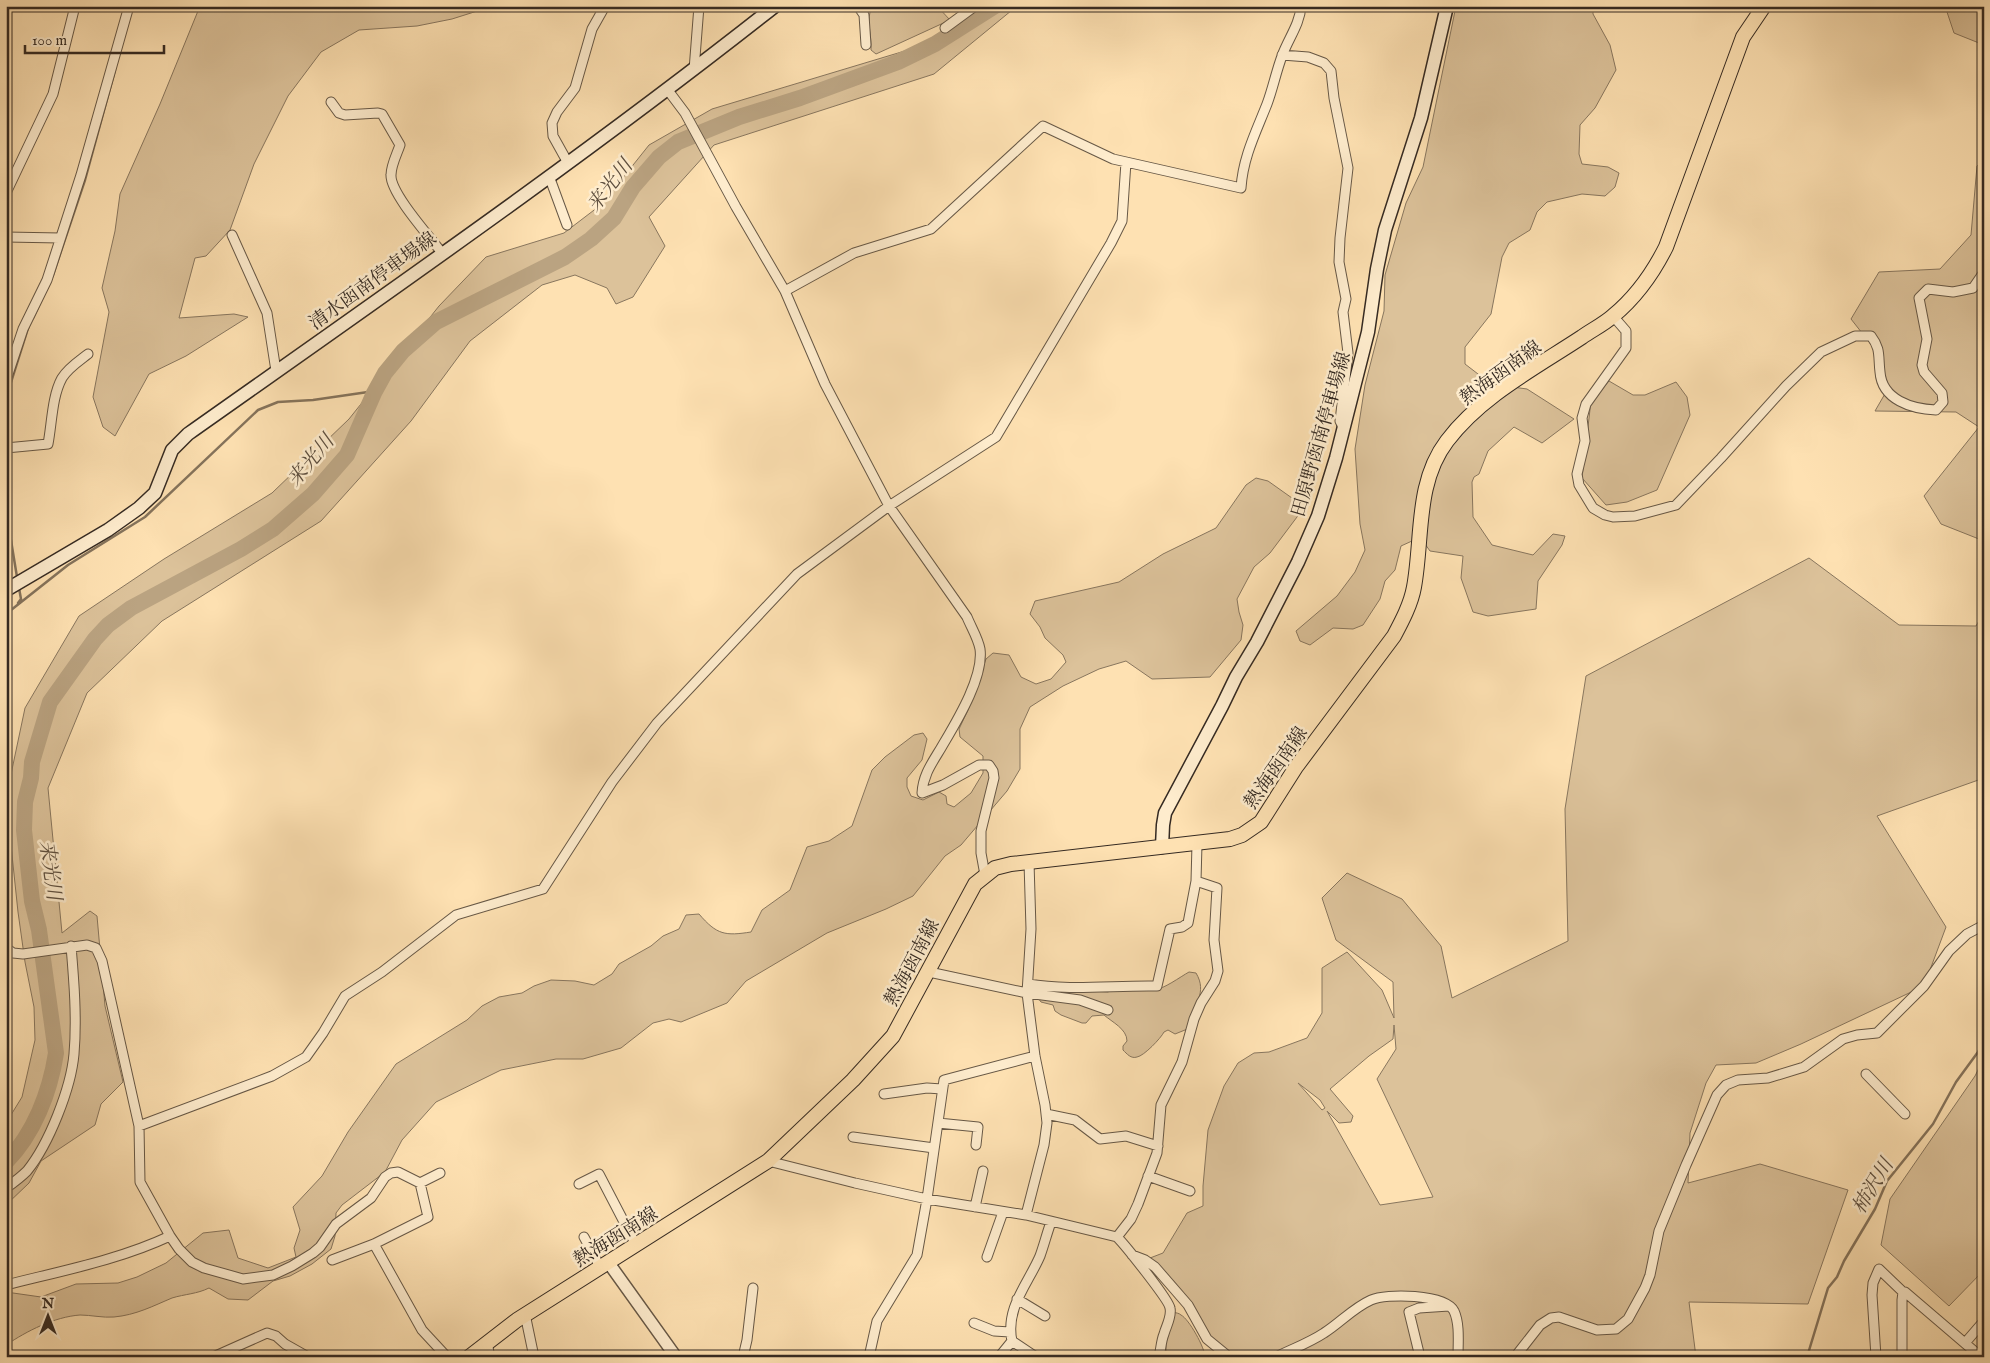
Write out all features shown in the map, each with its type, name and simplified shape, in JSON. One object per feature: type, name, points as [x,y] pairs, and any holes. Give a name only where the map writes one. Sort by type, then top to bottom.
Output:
[{"type":"main road","name":"清水函南停車場線","points":[[6,590],[108,530],[139,508],[155,493],[176,444],[188,434],[568,163],[694,70],[774,6]]},
{"type":"main road","name":"田原野函南停車場線","points":[[1162,847],[1163,825],[1166,813],[1298,562],[1318,516],[1344,428],[1368,332],[1385,230],[1423,109],[1447,6]]},
{"type":"main road","name":"熱海函南線","points":[[469,1357],[488,1350],[525,1314],[768,1161],[853,1080],[893,1036],[929,972],[968,895],[985,875],[1003,866],[1030,862],[1230,840],[1261,822],[1296,767],[1394,636],[1407,610],[1414,589],[1422,510],[1431,468],[1446,442],[1474,411],[1613,316],[1654,271],[1666,247],[1736,54],[1744,37],[1764,6]]},
{"type":"street","points":[[6,193],[53,94],[75,6]]},
{"type":"street","points":[[6,380],[23,329],[46,280],[81,175],[129,6]]},
{"type":"street","points":[[568,163],[553,136],[552,123],[557,112],[575,88],[592,29],[605,6]]},
{"type":"street","points":[[694,70],[699,6]]},
{"type":"street","points":[[858,6],[864,16],[866,45]]},
{"type":"street","points":[[945,28],[975,6]]},
{"type":"street","points":[[785,291],[854,253],[931,229],[960,200],[1043,126],[1113,159],[1241,188],[1242,175],[1251,141],[1269,97],[1282,55],[1301,14],[1301,6]]},
{"type":"street","points":[[1282,55],[1308,57],[1324,63],[1331,71],[1334,80],[1334,98],[1348,168],[1340,238],[1340,262],[1346,299],[1343,312],[1348,353],[1340,421],[1344,428]]},
{"type":"street","points":[[667,89],[685,113],[736,207],[785,291],[825,384],[889,506],[966,617],[980,649],[979,668],[971,689],[946,739],[924,777],[922,793],[943,785],[979,766],[989,765],[993,770],[994,778],[981,831],[981,853],[985,875]]},
{"type":"street","points":[[331,102],[339,113],[382,114],[400,145],[390,173],[392,183],[402,203],[442,253]]},
{"type":"street","points":[[139,1126],[272,1076],[306,1057],[346,996],[382,972],[456,916],[542,889],[612,782],[656,723],[797,574],[889,506],[996,437],[1111,243],[1122,220],[1126,162]]},
{"type":"street","points":[[549,176],[567,225]]},
{"type":"street","points":[[232,235],[267,313],[276,371]]},
{"type":"street","points":[[6,237],[60,238]]},
{"type":"street","points":[[1613,316],[1626,331],[1626,348],[1586,404],[1582,418],[1585,441],[1577,474],[1579,485],[1593,508],[1609,516],[1628,517],[1676,505],[1786,386],[1821,352],[1855,336],[1871,336],[1878,344],[1880,375],[1886,389],[1897,400],[1923,409],[1936,410],[1943,402],[1942,393],[1924,372],[1922,365],[1928,339],[1919,298],[1928,289],[1953,292],[1973,288],[1984,272]]},
{"type":"street","points":[[6,448],[48,444],[57,394],[62,378],[68,370],[88,354]]},
{"type":"street","points":[[1028,988],[1157,986],[1170,929],[1182,927],[1188,923],[1196,882],[1197,844]]},
{"type":"street","points":[[1026,1215],[1044,1145],[1046,1114],[1035,1056],[1028,988],[1031,929],[1030,862]]},
{"type":"street","points":[[1117,1237],[1131,1219],[1138,1204],[1158,1146],[1161,1106],[1182,1062],[1194,1019],[1201,1003],[1213,986],[1218,971],[1214,940],[1217,888],[1196,882]]},
{"type":"street","points":[[1515,1357],[1540,1325],[1551,1318],[1559,1316],[1597,1330],[1616,1329],[1628,1320],[1646,1288],[1659,1231],[1683,1172],[1717,1095],[1726,1085],[1738,1080],[1768,1078],[1804,1067],[1843,1039],[1857,1035],[1877,1033],[1924,986],[1949,951],[1967,934],[1984,924]]},
{"type":"street","points":[[6,948],[13,953],[23,954],[68,946],[87,945],[96,948],[102,961],[139,1126],[140,1182],[179,1250],[192,1262],[204,1268],[243,1279],[273,1275],[313,1253],[336,1224],[371,1198],[385,1177],[391,1173],[398,1172],[420,1183]]},
{"type":"street","points":[[6,1188],[26,1172],[41,1149],[62,1106],[74,1055],[74,979],[68,946]]},
{"type":"street","points":[[929,972],[1028,988],[1080,1000],[1108,1010]]},
{"type":"street","points":[[869,1357],[877,1321],[917,1255],[944,1080],[1035,1056]]},
{"type":"street","points":[[1866,1074],[1904,1114]]},
{"type":"street","points":[[884,1094],[927,1088],[942,1089]]},
{"type":"street","points":[[1046,1114],[1076,1120],[1100,1139],[1126,1136],[1158,1146]]},
{"type":"street","points":[[938,1123],[978,1127],[976,1145]]},
{"type":"street","points":[[853,1137],[934,1148]]},
{"type":"street","points":[[768,1161],[839,1180],[927,1199],[1026,1215],[1117,1237],[1168,1301],[1171,1310],[1159,1357]]},
{"type":"street","points":[[975,1207],[983,1171]]},
{"type":"street","points":[[420,1183],[440,1174]]},
{"type":"street","points":[[580,1184],[599,1174],[636,1245]]},
{"type":"street","points":[[1148,1176],[1190,1191]]},
{"type":"street","points":[[332,1260],[374,1244],[428,1217],[420,1183]]},
{"type":"street","points":[[988,1257],[1003,1212]]},
{"type":"street","points":[[999,1357],[1011,1336],[1017,1299],[1039,1256],[1051,1222]]},
{"type":"street","points":[[6,1285],[112,1257],[142,1248],[170,1236]]},
{"type":"street","points":[[584,1237],[676,1357]]},
{"type":"street","points":[[374,1244],[422,1330],[447,1357]]},
{"type":"street","points":[[1132,1255],[1145,1260],[1155,1267],[1188,1305],[1207,1339],[1229,1357]]},
{"type":"street","points":[[1876,1357],[1872,1295],[1873,1284],[1879,1269],[1903,1292],[1910,1294],[1981,1357]]},
{"type":"street","points":[[744,1357],[753,1288]]},
{"type":"street","points":[[1902,1357],[1903,1292]]},
{"type":"street","points":[[1276,1357],[1324,1333],[1360,1305],[1376,1298],[1402,1297],[1433,1299],[1453,1309],[1456,1319],[1458,1357]]},
{"type":"street","points":[[1017,1299],[1045,1316]]},
{"type":"street","points":[[1420,1357],[1408,1312],[1419,1308],[1449,1306]]},
{"type":"street","points":[[525,1314],[534,1357]]},
{"type":"street","points":[[1965,1343],[1984,1321]]},
{"type":"street","points":[[974,1323],[1011,1336],[1036,1357]]},
{"type":"street","points":[[214,1357],[267,1333],[276,1336],[285,1344],[308,1357]]},
{"type":"shaded area","points":[[200,6],[493,6],[452,19],[417,26],[359,30],[321,52],[288,96],[254,164],[230,230],[206,256],[195,258],[179,318],[234,314],[248,317],[186,356],[149,374],[115,436],[103,427],[93,397],[109,312],[102,288],[115,231],[120,194],[160,104]]},
{"type":"shaded area","points":[[878,6],[937,6],[950,20],[876,54],[871,50],[869,17],[870,12]]},
{"type":"shaded area","points":[[981,6],[1017,6],[934,74],[714,145],[649,217],[665,246],[633,297],[616,304],[607,288],[575,275],[542,285],[470,341],[411,421],[321,521],[162,621],[87,693],[48,788],[62,933],[90,911],[97,916],[105,1006],[123,1082],[101,1104],[95,1125],[41,1161],[29,1183],[6,1205],[6,1123],[22,1097],[35,1040],[34,1007],[18,912],[6,798],[25,708],[79,616],[164,559],[272,493],[349,419],[439,306],[486,257],[564,233],[602,204],[649,145],[712,109],[918,47]]},
{"type":"shaded area","points":[[1456,6],[1593,6],[1593,14],[1610,45],[1616,70],[1595,108],[1580,125],[1579,154],[1582,164],[1608,167],[1619,173],[1615,187],[1605,196],[1582,194],[1547,202],[1537,212],[1530,230],[1509,243],[1502,257],[1491,314],[1465,347],[1465,364],[1491,384],[1527,389],[1574,419],[1542,443],[1514,427],[1488,451],[1479,474],[1474,477],[1472,482],[1473,517],[1492,545],[1533,555],[1553,534],[1565,536],[1562,545],[1538,581],[1536,609],[1488,616],[1473,612],[1461,578],[1463,556],[1430,551],[1425,544],[1412,541],[1401,546],[1395,570],[1385,581],[1380,599],[1363,625],[1353,629],[1333,628],[1310,645],[1300,641],[1296,631],[1337,596],[1355,572],[1365,550],[1360,524],[1355,449],[1365,385],[1384,311],[1385,275],[1406,203],[1423,167]]},
{"type":"shaded area","points":[[1945,6],[1984,6],[1984,45],[1954,33]]},
{"type":"shaded area","points":[[1984,159],[1984,541],[1941,524],[1924,496],[1979,427],[1956,412],[1875,411],[1886,392],[1873,347],[1851,319],[1879,272],[1940,269],[1971,235],[1977,166]]},
{"type":"shaded area","points":[[1609,381],[1633,395],[1645,395],[1676,382],[1687,397],[1690,415],[1657,490],[1627,502],[1606,505],[1582,478],[1591,401]]},
{"type":"shaded area","points":[[1256,478],[1268,481],[1299,503],[1300,513],[1270,553],[1254,567],[1237,599],[1243,625],[1241,640],[1210,677],[1152,679],[1126,661],[1099,669],[1063,686],[1030,707],[1020,729],[1020,769],[1007,791],[961,845],[945,856],[913,896],[827,933],[746,981],[727,1003],[681,1022],[669,1019],[653,1023],[621,1048],[583,1059],[556,1059],[501,1070],[436,1102],[402,1140],[385,1172],[342,1205],[336,1213],[335,1236],[331,1249],[312,1264],[290,1276],[273,1281],[248,1300],[228,1299],[209,1288],[200,1292],[172,1298],[144,1310],[122,1316],[70,1316],[32,1330],[6,1345],[6,1292],[41,1297],[76,1284],[118,1283],[137,1277],[166,1263],[203,1233],[229,1230],[238,1258],[268,1268],[296,1257],[294,1248],[300,1230],[293,1207],[322,1176],[348,1132],[396,1064],[467,1020],[482,1006],[499,997],[522,993],[551,980],[575,981],[594,985],[612,974],[619,964],[651,946],[663,936],[679,929],[686,915],[699,914],[711,926],[728,934],[751,932],[762,910],[790,890],[807,847],[829,841],[852,826],[872,770],[885,757],[914,735],[923,733],[927,739],[922,760],[907,778],[907,787],[911,796],[923,800],[939,792],[946,796],[947,804],[954,807],[971,793],[983,773],[983,756],[960,737],[959,729],[968,710],[986,659],[993,653],[1009,655],[1021,677],[1036,684],[1051,679],[1066,662],[1063,655],[1045,638],[1040,627],[1030,614],[1035,601],[1119,582],[1163,554],[1216,528],[1246,485]]},
{"type":"shaded area","points":[[1809,558],[1899,625],[1976,626],[1984,612],[1984,778],[1877,816],[1946,927],[1924,986],[1756,1063],[1716,1065],[1706,1083],[1690,1133],[1688,1183],[1760,1164],[1848,1190],[1808,1304],[1689,1302],[1696,1357],[1227,1357],[1204,1335],[1150,1258],[1163,1253],[1187,1213],[1203,1206],[1208,1130],[1224,1086],[1238,1063],[1254,1053],[1269,1052],[1307,1038],[1322,1013],[1322,968],[1347,952],[1382,990],[1394,1018],[1393,982],[1336,940],[1322,898],[1347,873],[1402,899],[1441,946],[1452,998],[1568,941],[1565,809],[1586,676]],"holes":[[[1394,1025],[1396,1049],[1377,1079],[1433,1197],[1380,1205],[1327,1111],[1339,1123],[1351,1122],[1353,1116],[1330,1089],[1369,1056],[1393,1039]],[[1298,1083],[1320,1100],[1325,1108],[1322,1110]]]},
{"type":"shaded area","points":[[1189,972],[1196,973],[1201,987],[1191,1025],[1175,1034],[1168,1030],[1164,1032],[1148,1050],[1135,1057],[1129,1056],[1123,1050],[1123,1046],[1127,1041],[1125,1033],[1104,1015],[1092,1016],[1086,1023],[1082,1023],[1061,1015],[1055,1011],[1053,1005],[1041,1002],[1038,998],[1038,992],[1041,988],[1108,992],[1135,986],[1154,990]]},
{"type":"shaded area","points":[[1984,1058],[1984,1270],[1949,1306],[1881,1245],[1890,1199],[1975,1076]]},
{"type":"shaded area","points":[[1173,1312],[1180,1314],[1188,1322],[1200,1341],[1205,1357],[1166,1357],[1166,1343]]},
{"type":"waterway","name":"来光川","points":[[6,1162],[25,1139],[39,1112],[50,1083],[56,1053],[39,930],[32,901],[24,830],[25,802],[31,778],[32,762],[50,702],[95,639],[108,625],[131,608],[241,549],[273,529],[313,494],[347,455],[374,393],[385,373],[403,351],[436,322],[565,257],[591,239],[614,218],[633,187],[659,157],[678,142],[739,117],[800,98],[898,62],[935,44],[995,6]]},
{"type":"waterway","points":[[33,318],[53,275],[85,180],[115,70]]},
{"type":"waterway","points":[[6,398],[29,325]]},
{"type":"waterway","points":[[6,614],[68,565],[145,517],[258,410],[278,402],[313,400],[368,392],[374,393]]},
{"type":"waterway","points":[[6,510],[17,577]]},
{"type":"waterway","points":[[18,603],[21,599],[19,588]]},
{"type":"waterway","name":"柿沢川","points":[[1807,1357],[1828,1288],[1837,1277],[1844,1261],[1875,1209],[1887,1181],[1933,1124],[1956,1082],[1984,1042]]}]
